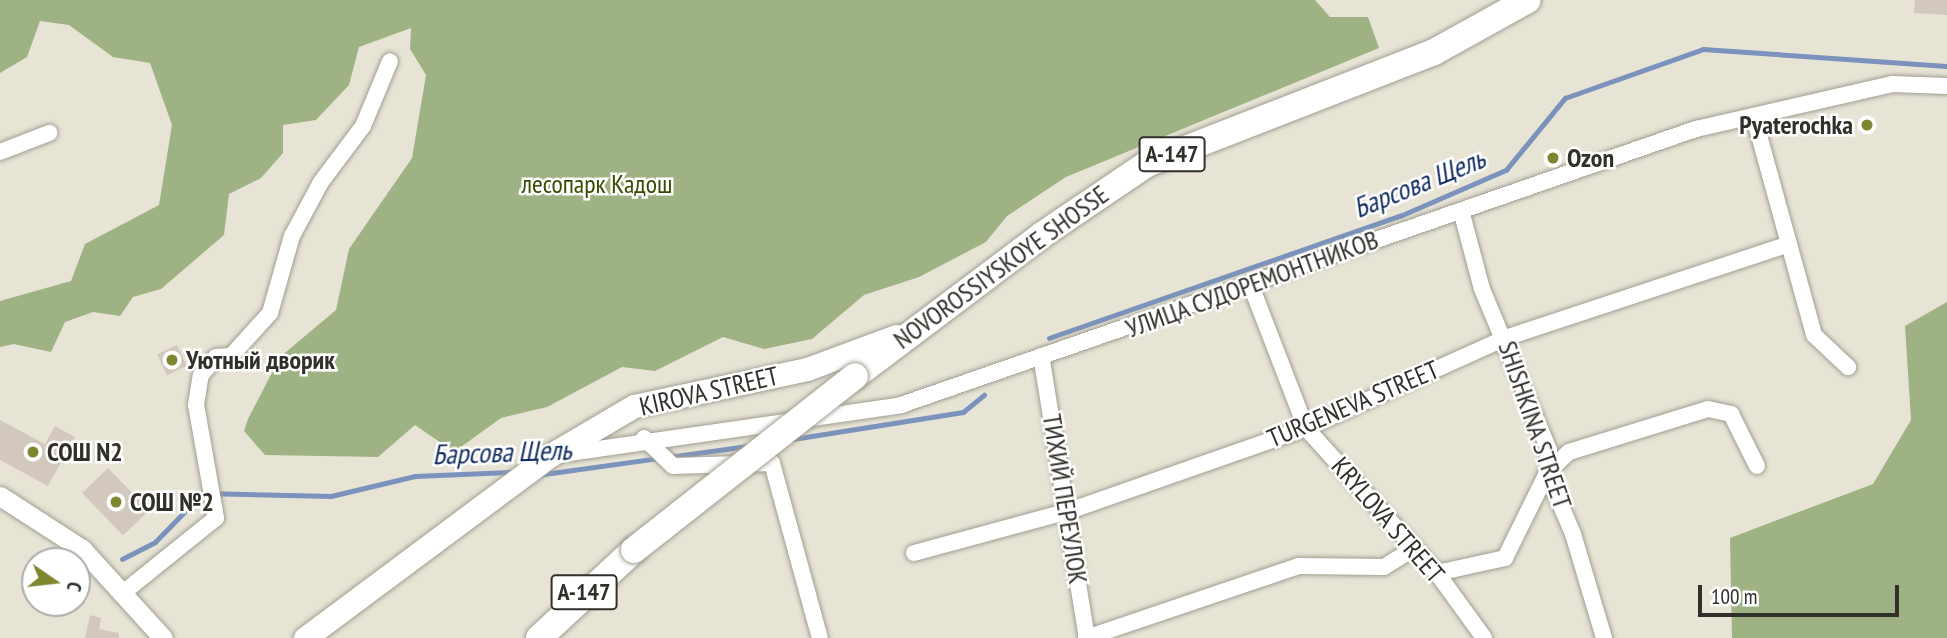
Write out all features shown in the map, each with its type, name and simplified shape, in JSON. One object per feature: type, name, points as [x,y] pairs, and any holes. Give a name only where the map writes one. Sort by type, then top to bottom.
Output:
[{"type":"highway","name":"NOVOROSSIYSKOYE SHOSSE","points":[[539,638],[634,550],[924,322],[1147,164],[1434,52],[1528,0]]},
{"type":"main road","name":"KIROVA STREET","points":[[305,638],[545,459],[634,406],[807,369],[860,354],[924,322]]},
{"type":"street","points":[[124,592],[216,518],[196,405],[201,375],[216,357],[232,356],[270,313],[292,236],[321,182],[363,126],[390,61]]},
{"type":"street","name":"УЛИЦА СУДОРЕМОНТНИКОВ","points":[[545,459],[644,439],[901,405],[1042,361],[1250,283],[1462,214],[1696,130],[1892,84],[1947,86]]},
{"type":"street","points":[[1754,117],[1814,335],[1848,367]]},
{"type":"street","points":[[0,152],[49,133]]},
{"type":"street","name":"SHISHKINA STREET","points":[[1462,214],[1482,289],[1505,338],[1549,450],[1547,473],[1573,534],[1604,638]]},
{"type":"street","name":"TURGENEVA STREET","points":[[914,553],[1069,511],[1306,428],[1505,338],[1789,244]]},
{"type":"street","name":"KRYLOVA STREET","points":[[1250,283],[1306,428],[1437,573],[1484,638]]},
{"type":"street","name":"ТИХИЙ ПЕРЕУЛОК","points":[[1042,361],[1069,511],[1087,638]]},
{"type":"street","points":[[1437,573],[1505,558],[1547,473],[1569,452],[1708,409],[1731,414],[1757,466]]},
{"type":"street","points":[[644,439],[655,454],[673,466],[772,463],[820,638]]},
{"type":"street","points":[[0,496],[82,549],[124,592],[163,638]]},
{"type":"street","points":[[1087,638],[1299,566],[1384,567],[1415,548]]},
{"type":"green space","name":"лесопарк Кадош","points":[[0,0],[1315,0],[1330,17],[1368,17],[1379,48],[1066,177],[1007,216],[986,242],[919,277],[864,295],[812,339],[764,349],[723,337],[655,371],[622,367],[547,407],[501,418],[454,452],[415,425],[378,457],[265,455],[244,431],[248,419],[280,357],[336,310],[349,249],[412,158],[426,75],[410,49],[411,28],[359,47],[349,85],[316,120],[283,125],[283,153],[261,178],[229,194],[224,235],[161,289],[133,297],[120,316],[93,312],[65,322],[51,352],[14,344],[0,347],[0,301],[71,281],[85,244],[159,205],[172,125],[150,63],[113,57],[69,25],[40,21],[27,57],[0,73]]},
{"type":"green space","points":[[1947,302],[1947,638],[1732,638],[1730,538],[1873,484],[1911,420],[1905,326]]},
{"type":"building","points":[[1915,0],[1947,0],[1947,15],[1914,13]]},
{"type":"building","name":"Уютный дворик","points":[[177,345],[187,366],[167,375],[157,354]]},
{"type":"building","name":"СОШ N2","points":[[0,420],[45,444],[55,426],[75,437],[48,486],[0,460]]},
{"type":"building","name":"СОШ №2","points":[[108,468],[149,510],[123,535],[82,493]]},
{"type":"building","points":[[91,615],[101,618],[99,629],[119,633],[119,638],[85,638]]},
{"type":"waterway","name":"Барсова Щель","points":[[1049,338],[1400,216],[1506,170],[1565,98],[1703,49],[1947,66]]},
{"type":"waterway","name":"Барсова Щель","points":[[793,439],[963,412],[984,395]]},
{"type":"waterway","name":"Барсова Щель","points":[[669,457],[747,446]]},
{"type":"waterway","name":"Барсова Щель","points":[[537,475],[660,458]]},
{"type":"waterway","name":"Барсова Щель","points":[[122,559],[155,542],[203,493],[331,496],[415,476],[511,472]]},
{"type":"place","name":"Pyaterochka","points":[[1867,125]]},
{"type":"place","name":"Ozon","points":[[1553,158]]},
{"type":"place","name":"Уютный дворик","points":[[172,360]]},
{"type":"place","name":"СОШ N2","points":[[33,452]]},
{"type":"place","name":"СОШ №2","points":[[116,502]]}]
